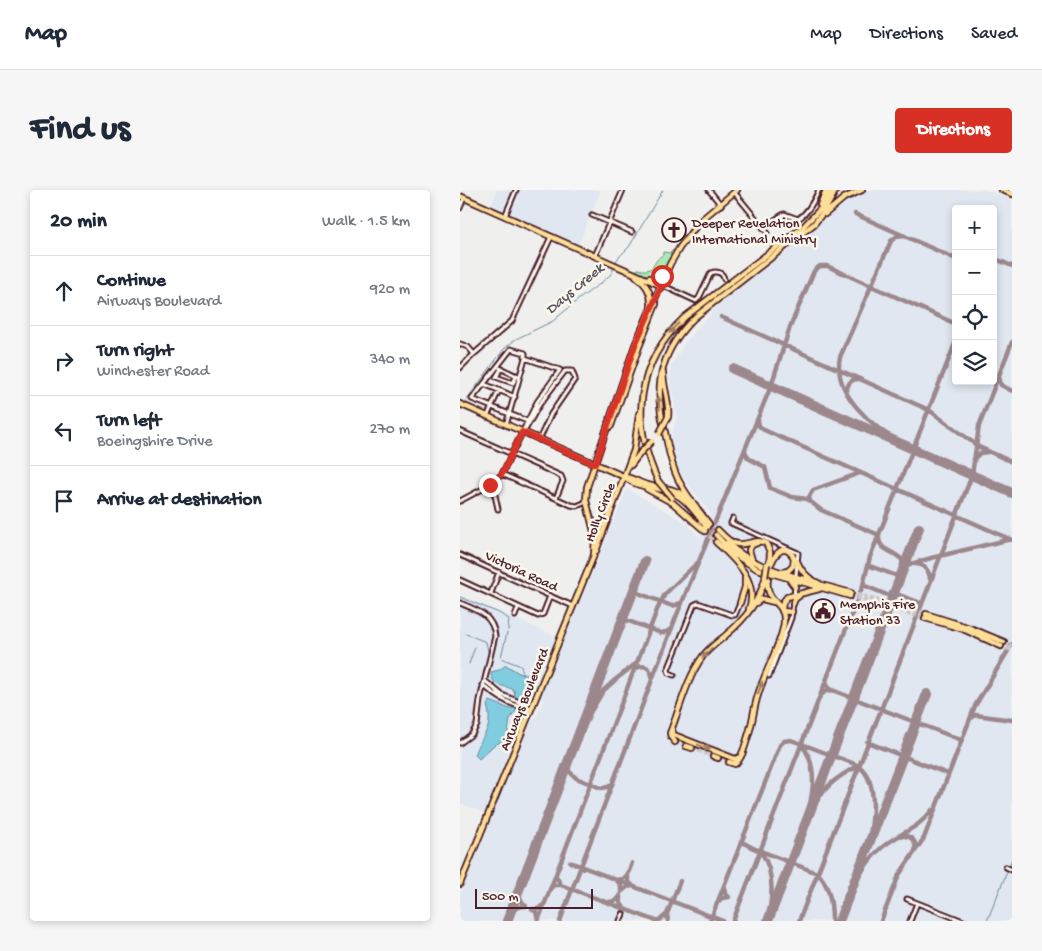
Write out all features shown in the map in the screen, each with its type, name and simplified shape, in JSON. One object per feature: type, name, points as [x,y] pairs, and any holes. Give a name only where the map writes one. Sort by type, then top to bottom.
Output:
[{"type":"main road","points":[[608,428],[611,426],[672,262],[695,227],[736,192],[741,190]]},
{"type":"main road","points":[[803,227],[822,203],[826,190]]},
{"type":"main road","points":[[625,477],[636,445],[644,384],[653,356],[673,328],[803,227],[824,205],[831,190]]},
{"type":"main road","points":[[814,224],[836,190]]},
{"type":"main road","points":[[708,526],[681,484],[672,464],[659,408],[659,384],[664,364],[674,341],[682,329],[695,317],[778,254],[838,202],[862,190]]},
{"type":"main road","points":[[1002,190],[1012,194]]},
{"type":"main road","points":[[462,197],[662,287]]},
{"type":"main road","points":[[603,532],[594,524],[586,502],[587,487],[635,345],[672,262]]},
{"type":"main road","points":[[634,275],[658,278],[668,271]]},
{"type":"main road","points":[[634,275],[647,287],[650,295],[651,309]]},
{"type":"main road","points":[[646,278],[662,287]]},
{"type":"main road","points":[[625,477],[633,462],[659,434],[668,417],[669,401],[663,383],[664,364]]},
{"type":"main road","points":[[641,403],[646,450],[650,464],[658,481],[690,516]]},
{"type":"main road","points":[[460,404],[625,477],[647,485],[663,486],[673,490],[697,508]]},
{"type":"main road","points":[[612,471],[622,472],[632,457]]},
{"type":"main road","points":[[625,477],[633,483],[665,490],[679,496],[691,506],[708,526]]},
{"type":"main road","name":"Holly Circle","points":[[594,555],[625,477]]},
{"type":"main road","points":[[619,493],[627,483],[633,483]]},
{"type":"main road","points":[[681,484],[708,526]]},
{"type":"main road","points":[[639,485],[667,499],[690,516],[708,526]]},
{"type":"main road","points":[[594,524],[602,526],[608,521]]},
{"type":"main road","name":"Airways Boulevard","points":[[460,884],[594,555],[597,534],[594,524]]},
{"type":"main road","points":[[716,536],[736,544],[756,541],[766,543],[770,552],[766,578],[768,591],[784,615],[784,625],[758,694],[741,756],[735,764],[729,762]]},
{"type":"main road","points":[[716,536],[757,566],[786,577],[796,578]]},
{"type":"main road","points":[[716,536],[743,570],[751,589],[751,606]]},
{"type":"main road","points":[[768,566],[767,548],[758,542],[752,545],[749,553],[757,566],[850,594]]},
{"type":"main road","points":[[768,566],[778,551],[789,552],[794,558],[793,566],[788,571],[777,571]]},
{"type":"main road","points":[[797,561],[808,578],[822,586]]},
{"type":"main road","points":[[740,602],[745,587],[743,570]]},
{"type":"main road","points":[[786,577],[795,587]]},
{"type":"main road","points":[[675,742],[670,737],[672,729],[694,672],[705,654],[745,617],[766,578]]},
{"type":"main road","points":[[793,604],[800,595],[822,586]]},
{"type":"main road","points":[[782,610],[787,597],[800,595]]},
{"type":"main road","points":[[740,602],[742,599],[748,598],[751,606]]},
{"type":"main road","points":[[751,606],[762,599],[775,603]]},
{"type":"main road","points":[[782,610],[792,612]]},
{"type":"main road","points":[[925,616],[1002,644]]},
{"type":"main road","points":[[672,729],[674,735],[735,759],[741,756]]},
{"type":"street","points":[[505,217],[516,190]]},
{"type":"street","points":[[594,257],[623,190]]},
{"type":"street","points":[[709,190],[720,205]]},
{"type":"street","points":[[764,227],[784,214],[798,219],[803,216],[811,206],[819,190]]},
{"type":"street","points":[[736,192],[768,232]]},
{"type":"street","points":[[460,208],[462,197]]},
{"type":"street","points":[[592,215],[632,232]]},
{"type":"street","points":[[460,368],[512,321],[551,237]]},
{"type":"street","points":[[662,287],[696,301],[709,276],[714,272],[721,273],[724,279]]},
{"type":"street","points":[[460,344],[468,347],[474,354]]},
{"type":"street","points":[[506,425],[510,415],[521,377],[525,358],[525,353],[511,349],[472,399],[510,415],[527,421]]},
{"type":"street","points":[[523,433],[537,402],[560,370],[525,358]]},
{"type":"street","points":[[497,367],[521,377]]},
{"type":"street","points":[[501,369],[496,376],[513,384],[517,375]]},
{"type":"street","points":[[460,501],[490,485],[502,474],[539,405],[565,371],[572,371],[575,379],[551,414],[539,440]]},
{"type":"street","points":[[484,384],[515,397]]},
{"type":"street","points":[[486,416],[499,390]]},
{"type":"street","points":[[460,431],[562,477],[563,481],[556,498]]},
{"type":"street","points":[[502,474],[577,506],[586,502]]},
{"type":"street","points":[[490,485],[494,491],[498,509]]},
{"type":"street","points":[[733,518],[731,523],[798,552],[792,612],[769,676]]},
{"type":"street","name":"Victoria Road","points":[[460,555],[514,578],[524,586],[574,606]]},
{"type":"street","points":[[491,593],[499,572]]},
{"type":"street","points":[[460,580],[538,616],[543,614],[550,596]]},
{"type":"street","points":[[674,675],[669,673],[668,670],[694,605],[700,604],[735,615],[740,602]]},
{"type":"street","points":[[460,603],[482,612],[488,618],[492,626],[494,641],[481,696],[477,727],[468,738],[460,743]]},
{"type":"street","points":[[514,616],[518,608]]},
{"type":"street","points":[[484,683],[492,692],[531,709]]},
{"type":"street","points":[[484,683],[508,700]]},
{"type":"street","points":[[481,696],[486,692],[492,692]]},
{"type":"street","points":[[523,706],[534,701]]},
{"type":"street","points":[[523,706],[527,718]]},
{"type":"street","points":[[907,899],[960,921]]},
{"type":"street","points":[[910,921],[917,903]]},
{"type":"street","points":[[620,921],[623,914]]},
{"type":"shaded area","points":[[497,190],[601,190],[578,245],[491,206]]},
{"type":"shaded area","points":[[867,190],[985,190],[1012,200],[1012,921],[460,921],[460,896],[530,723],[537,716],[543,700],[540,698],[627,489],[685,522],[700,538],[711,514],[679,470],[671,444],[677,416],[669,378],[671,366],[686,341],[712,311],[731,293],[812,231],[835,208]]},
{"type":"shaded area","points":[[460,595],[556,636],[484,813],[460,803]]},
{"type":"green space","points":[[673,250],[660,275],[650,277],[635,271],[638,269],[648,270],[663,255],[663,252],[670,253]]},
{"type":"water","points":[[506,665],[519,673],[533,678],[530,686],[522,692],[522,700],[515,698],[514,690],[499,685],[493,680],[491,672],[499,670]]},
{"type":"water","points":[[490,701],[510,709],[518,708],[510,719],[507,739],[494,745],[479,759],[475,755],[488,726],[489,714],[487,705]]},
{"type":"waterway","name":"Days Creek","points":[[615,264],[629,247],[663,190]]},
{"type":"waterway","name":"Days Creek","points":[[464,403],[504,349],[516,339],[553,321],[601,283],[611,274],[614,267]]},
{"type":"waterway","points":[[460,597],[509,619],[508,630]]},
{"type":"waterway","points":[[507,633],[501,657],[521,666],[523,674]]},
{"type":"waterway","points":[[466,634],[486,642],[488,651]]},
{"type":"waterway","points":[[469,664],[475,647]]},
{"type":"waterway","points":[[1009,866],[1012,859]]},
{"type":"waterway","points":[[987,921],[1007,872]]},
{"type":"taxiway","points":[[855,214],[952,257]]},
{"type":"taxiway","points":[[903,445],[880,429],[858,409],[849,397],[839,371],[840,357],[891,241],[896,237],[905,236]]},
{"type":"taxiway","points":[[997,260],[1012,266]]},
{"type":"taxiway","points":[[560,921],[676,617],[771,386],[790,327],[814,271],[820,266],[827,266],[952,322]]},
{"type":"taxiway","points":[[721,317],[929,410],[979,447],[1012,462]]},
{"type":"taxiway","points":[[799,921],[972,475],[979,426],[1012,342]]},
{"type":"taxiway","points":[[733,921],[863,585],[870,557],[952,351]]},
{"type":"taxiway","points":[[999,377],[1001,385],[1012,391]]},
{"type":"taxiway","points":[[847,391],[850,382],[859,379]]},
{"type":"taxiway","points":[[758,420],[759,426],[764,430],[1012,540]]},
{"type":"taxiway","points":[[745,451],[748,458],[765,467],[770,488],[792,497],[807,499],[821,510],[879,535],[879,540],[883,547],[902,560],[903,570]]},
{"type":"taxiway","points":[[974,459],[980,453],[988,452]]},
{"type":"taxiway","points":[[810,501],[809,497],[813,490],[860,473]]},
{"type":"taxiway","points":[[904,569],[911,564],[931,558],[1011,539]]},
{"type":"taxiway","points":[[538,921],[657,610],[665,594],[696,564]]},
{"type":"taxiway","points":[[915,564],[926,568],[930,579]]},
{"type":"taxiway","points":[[867,565],[900,577]]},
{"type":"taxiway","points":[[863,585],[892,597]]},
{"type":"taxiway","points":[[633,591],[672,606],[681,603]]},
{"type":"taxiway","points":[[894,593],[921,603]]},
{"type":"taxiway","points":[[623,619],[661,633],[672,628]]},
{"type":"taxiway","points":[[881,921],[899,875],[924,838],[975,706],[1012,644]]},
{"type":"taxiway","points":[[582,726],[603,691],[634,665]]},
{"type":"taxiway","points":[[634,670],[643,666],[648,668],[652,676]]},
{"type":"taxiway","points":[[821,695],[826,691],[832,690],[828,687],[826,680]]},
{"type":"taxiway","points":[[832,690],[961,740]]},
{"type":"taxiway","points":[[970,719],[976,715],[1012,720]]},
{"type":"taxiway","points":[[710,921],[780,745],[784,741],[791,740],[854,764],[860,767],[866,774],[870,784],[873,805],[868,846]]},
{"type":"taxiway","points":[[867,742],[948,774]]},
{"type":"taxiway","points":[[802,745],[808,754],[813,774],[812,794],[805,824]]},
{"type":"taxiway","points":[[568,762],[569,771],[576,778],[601,788],[612,784]]},
{"type":"taxiway","points":[[811,812],[819,797],[830,784],[858,766]]},
{"type":"taxiway","points":[[851,891],[865,866],[874,855],[892,840],[921,822],[932,810]]},
{"type":"taxiway","points":[[902,836],[913,839],[915,851]]},
{"type":"taxiway","points":[[742,842],[817,873],[827,889],[831,902],[832,921]]},
{"type":"taxiway","points":[[761,852],[769,868],[772,885],[767,921]]},
{"type":"taxiway","points":[[570,862],[723,921]]},
{"type":"taxiway","points":[[627,876],[632,863]]},
{"type":"taxiway","points":[[628,874],[628,881],[633,886],[627,887],[621,892],[621,885],[616,880],[623,879],[628,874]]},
{"type":"taxiway","points":[[507,921],[514,910],[526,906],[520,899],[520,888],[525,875]]},
{"type":"taxiway","points":[[550,889],[554,885],[561,885],[556,876]]},
{"type":"taxiway","points":[[772,905],[784,878]]},
{"type":"taxiway","points":[[667,914],[680,881]]},
{"type":"taxiway","points":[[561,885],[656,921]]},
{"type":"taxiway","points":[[718,902],[722,898],[729,897],[725,893],[724,887]]},
{"type":"taxiway","points":[[609,902],[615,901],[620,896],[620,902],[624,908]]},
{"type":"taxiway","points":[[538,920],[536,912],[532,909],[538,909],[543,905]]},
{"type":"taxiway","points":[[653,920],[660,920],[667,914],[668,921]]},
{"type":"runway","points":[[733,369],[1012,493]]},
{"type":"runway","points":[[768,921],[919,528]]},
{"type":"runway","points":[[507,921],[645,561]]},
{"type":"runway","points":[[839,921],[927,694]]},
{"type":"tunnel","points":[[709,521],[718,530]]},
{"type":"tunnel","points":[[707,527],[716,535]]},
{"type":"tunnel","points":[[705,531],[716,542]]},
{"type":"tunnel","points":[[851,593],[926,614]]},
{"type":"tunnel","points":[[850,596],[925,618]]},
{"type":"tunnel","points":[[1004,642],[1012,646]]},
{"type":"tunnel","points":[[1001,646],[1012,650]]},
{"type":"tunnel","points":[[675,742],[686,746]]},
{"type":"tunnel","points":[[692,748],[713,756]]},
{"type":"tunnel","points":[[718,758],[729,762]]},
{"type":"place","name":"Deeper Revelation International Ministry","points":[[674,230]]},
{"type":"place","name":"Memphis Fire Station 33","points":[[823,611]]},
{"type":"route","points":[[490,485],[502,474],[522,432],[595,464],[635,345],[668,271],[662,276]]}]
